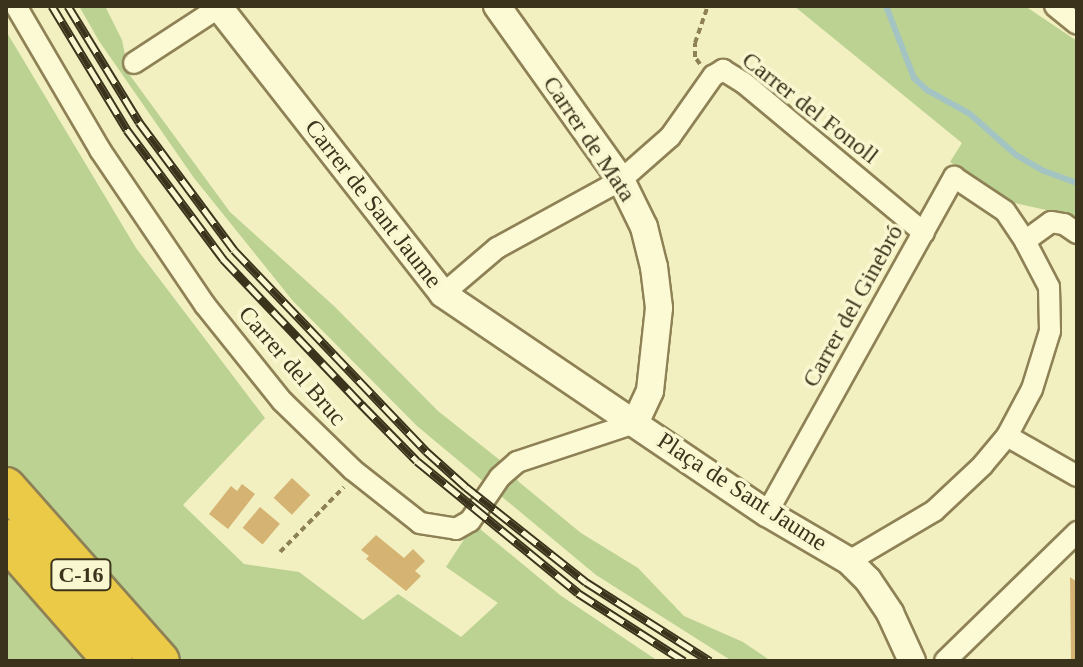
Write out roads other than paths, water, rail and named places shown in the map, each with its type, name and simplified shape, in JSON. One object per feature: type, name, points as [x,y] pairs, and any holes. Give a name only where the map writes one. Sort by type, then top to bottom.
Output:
[{"type":"highway","name":"C-16","points":[[6,487],[160,661]]},
{"type":"highway","name":"C-16","points":[[6,539],[113,661]]},
{"type":"street","name":"Carrer del Bruc","points":[[16,6],[100,150],[205,305],[282,401],[357,473],[420,523],[456,529],[470,521],[500,477],[517,462],[635,423]]},
{"type":"street","points":[[134,63],[219,6]]},
{"type":"street","name":"Carrer de Sant Jaume","points":[[219,6],[443,294],[635,423]]},
{"type":"street","name":"Carrer de Mata","points":[[497,6],[621,180],[644,227],[654,267],[659,308],[650,391],[635,423]]},
{"type":"street","points":[[1055,6],[1077,24]]},
{"type":"street","name":"Carrer del Fonoll","points":[[443,294],[497,248],[621,180],[683,122],[713,76],[726,70],[924,233]]},
{"type":"street","name":"Carrer del Ginebró","points":[[767,513],[954,177],[1005,211],[1025,241]]},
{"type":"street","points":[[849,561],[934,511],[983,465],[1007,436],[1032,389],[1050,331],[1049,287],[1025,241],[1051,222],[1064,224],[1077,233]]},
{"type":"street","name":"Plaça de Sant Jaume","points":[[635,423],[767,513],[849,561],[868,580],[890,613],[912,661]]},
{"type":"street","points":[[1007,436],[1077,476]]},
{"type":"street","points":[[945,661],[1077,532]]},
{"type":"waterway","points":[[886,6],[914,78],[927,90],[970,114],[1016,155],[1044,171],[1077,183]]},
{"type":"railway","points":[[52,6],[127,130],[223,259],[362,405],[417,461],[578,593],[684,661]]},
{"type":"railway","points":[[68,6],[139,122],[234,250],[426,451],[466,487],[586,582],[710,661]]}]
